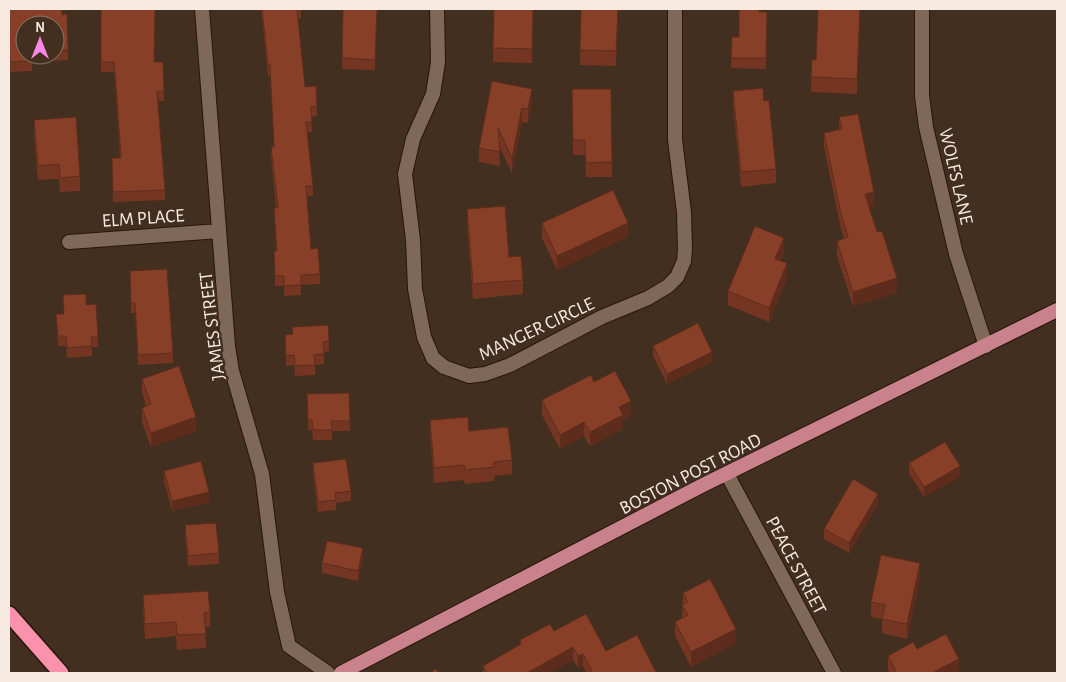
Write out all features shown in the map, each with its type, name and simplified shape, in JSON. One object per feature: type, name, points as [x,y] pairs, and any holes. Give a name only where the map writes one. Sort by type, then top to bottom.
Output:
[{"type":"highway","points":[[9,614],[61,673]]},
{"type":"main road","name":"BOSTON POST ROAD","points":[[341,673],[727,474],[1057,310]]},
{"type":"street","name":"JAMES STREET","points":[[202,9],[232,371],[262,474],[277,592],[288,646],[328,673]]},
{"type":"street","name":"MANGER CIRCLE","points":[[436,9],[438,62],[433,94],[413,139],[405,174],[413,240],[415,289],[424,337],[434,358],[444,367],[469,376],[485,374],[510,365],[602,317],[648,298],[668,286],[677,277],[684,261],[685,249],[684,212],[675,140],[675,9]]},
{"type":"street","name":"WOLFS LANE","points":[[922,9],[922,96],[926,127],[956,254],[986,346]]},
{"type":"street","name":"ELM PLACE","points":[[69,242],[219,231]]},
{"type":"street","name":"PEACE STREET","points":[[727,474],[834,673]]},
{"type":"building","points":[[9,9],[62,9],[62,15],[15,15],[15,62],[10,62]]},
{"type":"building","points":[[101,9],[155,9],[154,62],[163,62],[164,91],[157,92],[165,190],[113,192],[112,158],[121,158],[114,62],[101,62]]},
{"type":"building","points":[[262,9],[297,9],[305,87],[316,86],[317,106],[311,107],[312,122],[306,122],[313,186],[306,186],[311,249],[318,248],[320,274],[301,275],[301,285],[284,286],[284,276],[275,276],[274,251],[277,251],[274,208],[278,208],[271,147],[274,147],[270,65],[268,65]]},
{"type":"building","points":[[343,9],[377,9],[375,60],[342,58]]},
{"type":"building","points":[[494,9],[533,9],[532,49],[493,48]]},
{"type":"building","points":[[581,9],[618,9],[616,51],[580,50]]},
{"type":"building","points":[[739,9],[759,9],[759,12],[767,12],[766,58],[731,58],[732,37],[739,37]]},
{"type":"building","points":[[818,9],[860,9],[857,79],[811,77],[812,60],[816,60]]},
{"type":"building","points":[[67,14],[68,50],[65,50],[65,15],[62,15]]},
{"type":"building","points":[[492,81],[532,89],[528,109],[522,108],[512,158],[498,128],[500,152],[479,148]]},
{"type":"building","points":[[763,88],[764,101],[769,100],[776,169],[741,172],[733,91]]},
{"type":"building","points":[[572,89],[611,89],[612,162],[586,163],[585,140],[573,140]]},
{"type":"building","points":[[858,114],[874,192],[865,194],[877,232],[882,231],[897,278],[853,292],[837,241],[848,237],[841,214],[824,133],[842,129],[839,117]]},
{"type":"building","points":[[76,117],[80,176],[60,178],[59,164],[38,166],[34,120]]},
{"type":"building","points":[[613,190],[628,223],[557,256],[542,223]]},
{"type":"building","points":[[505,206],[509,257],[521,256],[523,280],[473,284],[467,209]]},
{"type":"building","points":[[755,226],[784,238],[775,259],[787,263],[769,308],[728,291]]},
{"type":"building","points":[[167,269],[173,353],[138,355],[135,303],[131,303],[130,271]]},
{"type":"building","points":[[86,294],[86,305],[96,304],[98,337],[91,337],[92,346],[67,348],[66,336],[58,336],[56,314],[64,314],[63,295]]},
{"type":"building","points":[[698,323],[712,352],[667,374],[653,346]]},
{"type":"building","points":[[328,325],[329,341],[323,342],[324,354],[314,355],[315,365],[295,366],[294,355],[286,356],[285,335],[293,334],[292,327]]},
{"type":"building","points":[[179,366],[196,417],[151,433],[142,408],[151,404],[142,379]]},
{"type":"building","points":[[615,371],[631,401],[619,407],[623,415],[590,432],[584,422],[560,435],[542,400],[591,375],[594,382]]},
{"type":"building","points":[[349,393],[350,421],[331,421],[332,430],[313,430],[312,420],[308,420],[307,394]]},
{"type":"building","points":[[468,417],[469,431],[508,427],[512,460],[494,462],[494,467],[465,470],[464,465],[434,468],[430,420]]},
{"type":"building","points":[[945,442],[960,466],[924,487],[909,463]]},
{"type":"building","points":[[346,459],[351,491],[335,493],[336,500],[318,502],[313,463]]},
{"type":"building","points":[[201,461],[209,492],[172,501],[164,471]]},
{"type":"building","points":[[853,479],[878,494],[849,543],[824,529]]},
{"type":"building","points":[[216,523],[219,553],[188,556],[185,525]]},
{"type":"building","points":[[327,541],[363,548],[358,571],[322,563]]},
{"type":"building","points":[[881,555],[920,563],[907,624],[882,619],[885,605],[871,602]]},
{"type":"building","points":[[710,579],[736,629],[691,652],[675,622],[688,615],[682,605],[688,602],[683,593]]},
{"type":"building","points":[[208,591],[210,612],[204,613],[206,634],[177,635],[176,622],[145,624],[143,595]]},
{"type":"building","points":[[586,614],[606,651],[637,635],[656,672],[593,673],[583,654],[578,656],[573,647],[527,673],[487,673],[483,666],[521,644],[520,640],[550,624],[554,631]]},
{"type":"building","points":[[946,634],[959,659],[932,673],[897,673],[888,656],[913,642],[917,649]]},
{"type":"building","points":[[435,669],[440,673],[431,673]]}]
